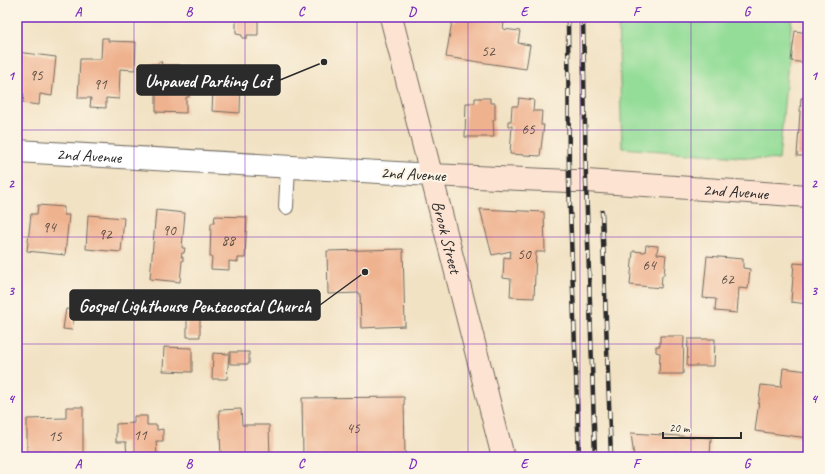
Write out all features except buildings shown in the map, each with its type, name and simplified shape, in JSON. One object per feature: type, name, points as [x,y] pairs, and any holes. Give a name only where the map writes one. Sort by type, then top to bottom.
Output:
[{"type":"street","name":"Brook Street","points":[[391,17],[503,457]]},
{"type":"street","name":"2nd Avenue","points":[[17,151],[431,175],[586,181],[808,196]]},
{"type":"lane","points":[[286,207],[288,167]]},
{"type":"green space","points":[[618,17],[792,17],[779,160],[622,148]]},
{"type":"railway","points":[[568,17],[569,181],[579,457]]},
{"type":"railway","points":[[583,17],[586,181],[595,457]]},
{"type":"railway","points":[[602,212],[611,457]]},
{"type":"place","name":"Unpaved Parking Lot","points":[[324,62]]},
{"type":"place","name":"Gospel Lighthouse Pentecostal Church","points":[[365,272]]}]
